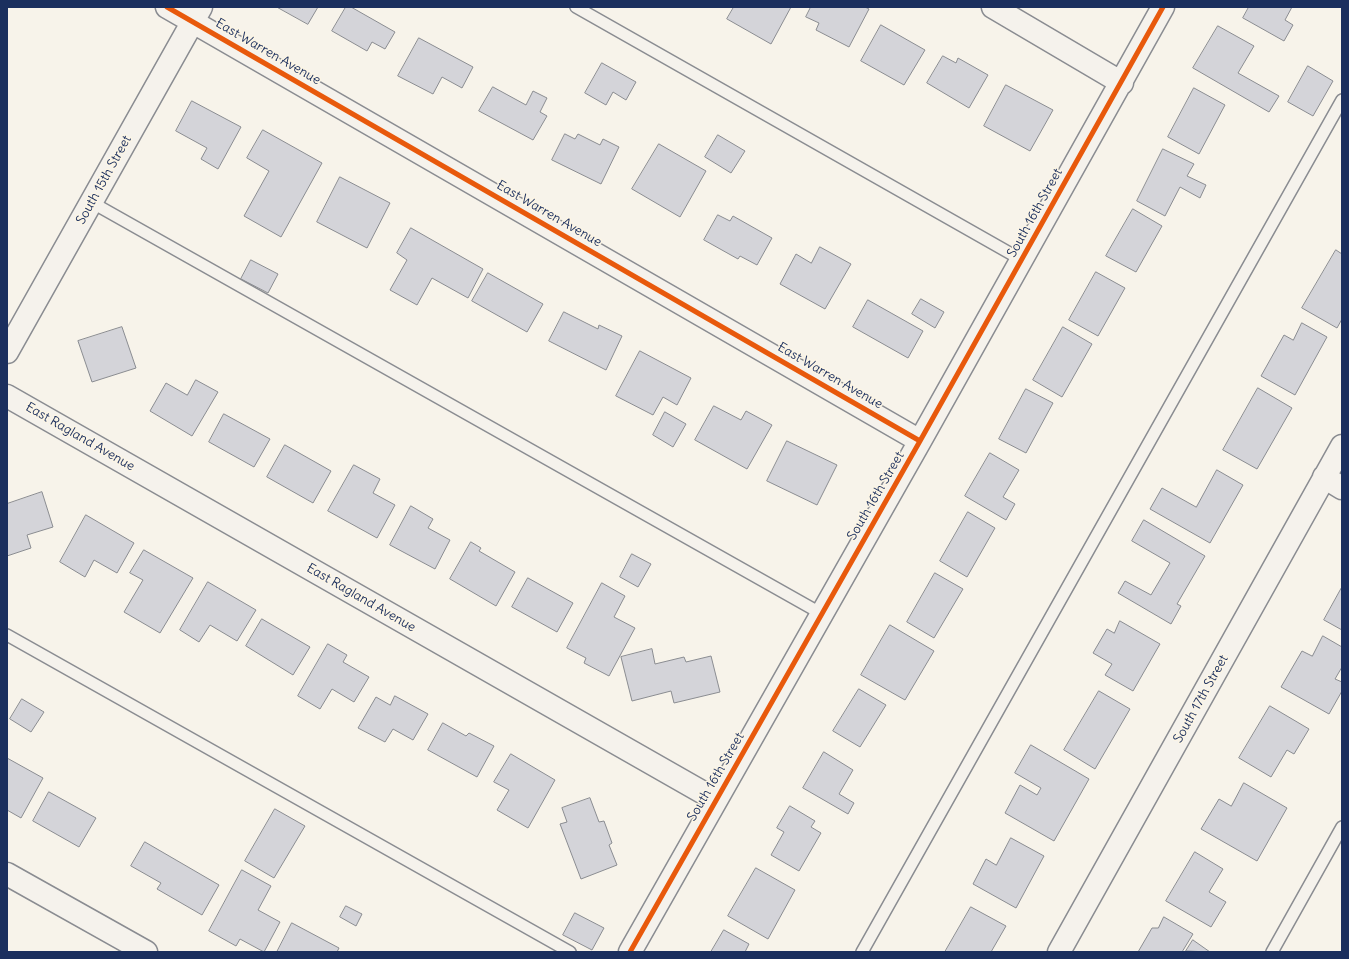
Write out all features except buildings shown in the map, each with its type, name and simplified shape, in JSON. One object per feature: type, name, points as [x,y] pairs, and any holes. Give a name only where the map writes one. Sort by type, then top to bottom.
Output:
[{"type":"street","name":"East Warren Avenue","points":[[166,7],[197,14],[920,441]]},
{"type":"street","points":[[993,7],[1122,82]]},
{"type":"street","name":"South 16th Street","points":[[630,952],[920,441],[1163,7]]},
{"type":"street","name":"South 15th Street","points":[[7,352],[197,14]]},
{"type":"street","name":"East Ragland Avenue","points":[[7,396],[716,800]]},
{"type":"street","name":"South 17th Street","points":[[1059,952],[1333,483],[1342,446]]},
{"type":"street","points":[[7,874],[146,952]]},
{"type":"lane","points":[[576,7],[1022,260]]},
{"type":"lane","points":[[862,952],[1342,100]]},
{"type":"lane","points":[[91,202],[822,614]]},
{"type":"lane","points":[[7,635],[570,952]]},
{"type":"lane","points":[[1272,952],[1342,827]]},
{"type":"cycle path","points":[[167,7],[920,441]]},
{"type":"cycle path","points":[[630,952],[920,441],[1163,7]]}]
